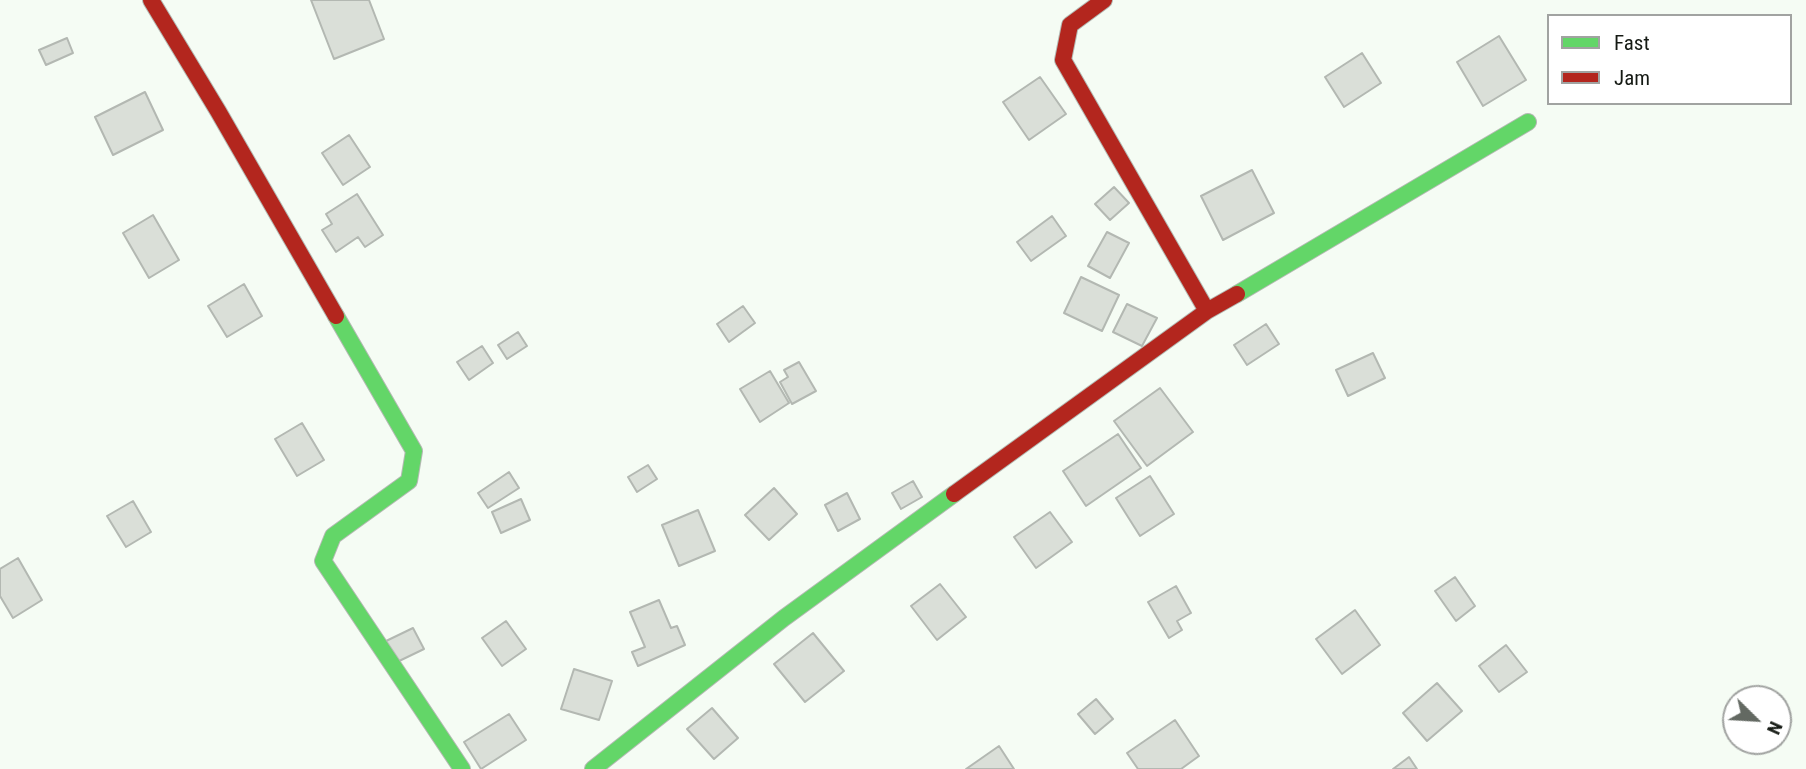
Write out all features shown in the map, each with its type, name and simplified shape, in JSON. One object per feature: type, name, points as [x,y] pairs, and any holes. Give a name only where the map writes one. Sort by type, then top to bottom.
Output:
[{"type":"street","points":[[151,0],[414,452],[409,481],[332,536],[323,561],[462,769]]},
{"type":"street","points":[[1104,0],[1070,25],[1063,60],[1207,311]]},
{"type":"street","points":[[593,769],[784,618],[1207,311],[1528,122]]},
{"type":"building","points":[[311,0],[369,0],[384,39],[334,59]]},
{"type":"building","points":[[1499,36],[1526,80],[1483,106],[1457,62]]},
{"type":"building","points":[[67,38],[73,53],[46,65],[39,50]]},
{"type":"building","points":[[1362,53],[1381,83],[1344,107],[1325,77]]},
{"type":"building","points":[[1040,77],[1066,114],[1029,140],[1003,102]]},
{"type":"building","points":[[145,92],[163,130],[113,155],[95,117]]},
{"type":"building","points":[[349,135],[370,167],[343,185],[322,153]]},
{"type":"building","points":[[1252,170],[1274,213],[1223,240],[1201,196]]},
{"type":"building","points":[[1114,187],[1129,203],[1110,220],[1095,204]]},
{"type":"building","points":[[357,194],[383,235],[365,247],[358,237],[336,252],[322,230],[332,224],[326,214]]},
{"type":"building","points":[[153,215],[179,260],[149,278],[123,233]]},
{"type":"building","points":[[1052,216],[1066,236],[1031,261],[1017,242]]},
{"type":"building","points":[[1107,232],[1129,243],[1110,278],[1088,266]]},
{"type":"building","points":[[1081,277],[1119,295],[1102,331],[1064,313]]},
{"type":"building","points":[[244,284],[262,316],[227,337],[208,306]]},
{"type":"building","points":[[1127,304],[1157,318],[1142,346],[1113,332]]},
{"type":"building","points":[[743,306],[755,323],[729,342],[717,324]]},
{"type":"building","points":[[1266,324],[1279,344],[1247,365],[1234,345]]},
{"type":"building","points":[[518,332],[527,346],[507,359],[498,345]]},
{"type":"building","points":[[482,346],[493,363],[469,380],[457,362]]},
{"type":"building","points":[[1373,353],[1385,378],[1348,396],[1336,370]]},
{"type":"building","points":[[799,362],[816,391],[792,404],[780,382],[788,377],[784,370]]},
{"type":"building","points":[[770,371],[789,403],[760,422],[740,389]]},
{"type":"building","points":[[1160,388],[1193,432],[1147,466],[1114,421]]},
{"type":"building","points":[[302,423],[324,460],[297,476],[275,439]]},
{"type":"building","points":[[1118,434],[1141,468],[1086,506],[1063,471]]},
{"type":"building","points":[[648,465],[657,479],[637,492],[628,477]]},
{"type":"building","points":[[509,472],[519,488],[488,508],[478,493]]},
{"type":"building","points":[[1150,476],[1174,514],[1140,536],[1116,498]]},
{"type":"building","points":[[913,481],[922,497],[901,509],[892,493]]},
{"type":"building","points":[[774,488],[797,514],[769,540],[745,515]]},
{"type":"building","points":[[847,493],[860,519],[838,531],[825,505]]},
{"type":"building","points":[[521,499],[530,520],[501,533],[492,512]]},
{"type":"building","points":[[133,501],[151,532],[126,547],[107,516]]},
{"type":"building","points":[[698,510],[715,551],[679,566],[662,525]]},
{"type":"building","points":[[1050,512],[1072,542],[1036,568],[1014,537]]},
{"type":"building","points":[[18,558],[42,600],[13,618],[0,596],[0,569]]},
{"type":"building","points":[[1455,577],[1475,606],[1456,621],[1435,591]]},
{"type":"building","points":[[940,584],[966,617],[937,640],[911,606]]},
{"type":"building","points":[[1176,586],[1191,613],[1177,621],[1182,630],[1169,638],[1148,602]]},
{"type":"building","points":[[659,600],[671,628],[677,626],[685,645],[638,666],[632,652],[645,647],[630,612]]},
{"type":"building","points":[[1355,610],[1380,645],[1342,674],[1316,639]]},
{"type":"building","points":[[506,621],[526,649],[502,666],[482,638]]},
{"type":"building","points":[[413,628],[424,649],[395,663],[384,642]]},
{"type":"building","points":[[813,633],[844,671],[805,702],[774,664]]},
{"type":"building","points":[[1506,645],[1527,672],[1499,692],[1479,666]]},
{"type":"building","points":[[574,669],[612,681],[599,720],[561,709]]},
{"type":"building","points":[[1437,683],[1462,711],[1427,741],[1403,713]]},
{"type":"building","points":[[1096,699],[1113,719],[1095,734],[1078,714]]},
{"type":"building","points":[[712,708],[738,738],[714,759],[687,729]]},
{"type":"building","points":[[509,714],[526,740],[481,769],[464,742]]},
{"type":"building","points":[[1175,720],[1199,756],[1181,769],[1138,769],[1127,753]]},
{"type":"building","points":[[999,746],[1014,769],[966,769]]},
{"type":"building","points":[[1409,757],[1417,769],[1393,769]]},
{"type":"traffic: fast","points":[[1237,294],[1528,122]]},
{"type":"traffic: fast","points":[[336,316],[414,451],[409,481],[333,536],[323,561],[462,769]]},
{"type":"traffic: fast","points":[[593,769],[784,618],[954,494]]},
{"type":"traffic: jam","points":[[151,0],[336,316]]},
{"type":"traffic: jam","points":[[1104,0],[1070,25],[1063,60],[1207,311],[1237,294]]},
{"type":"traffic: jam","points":[[954,494],[1207,311]]}]
